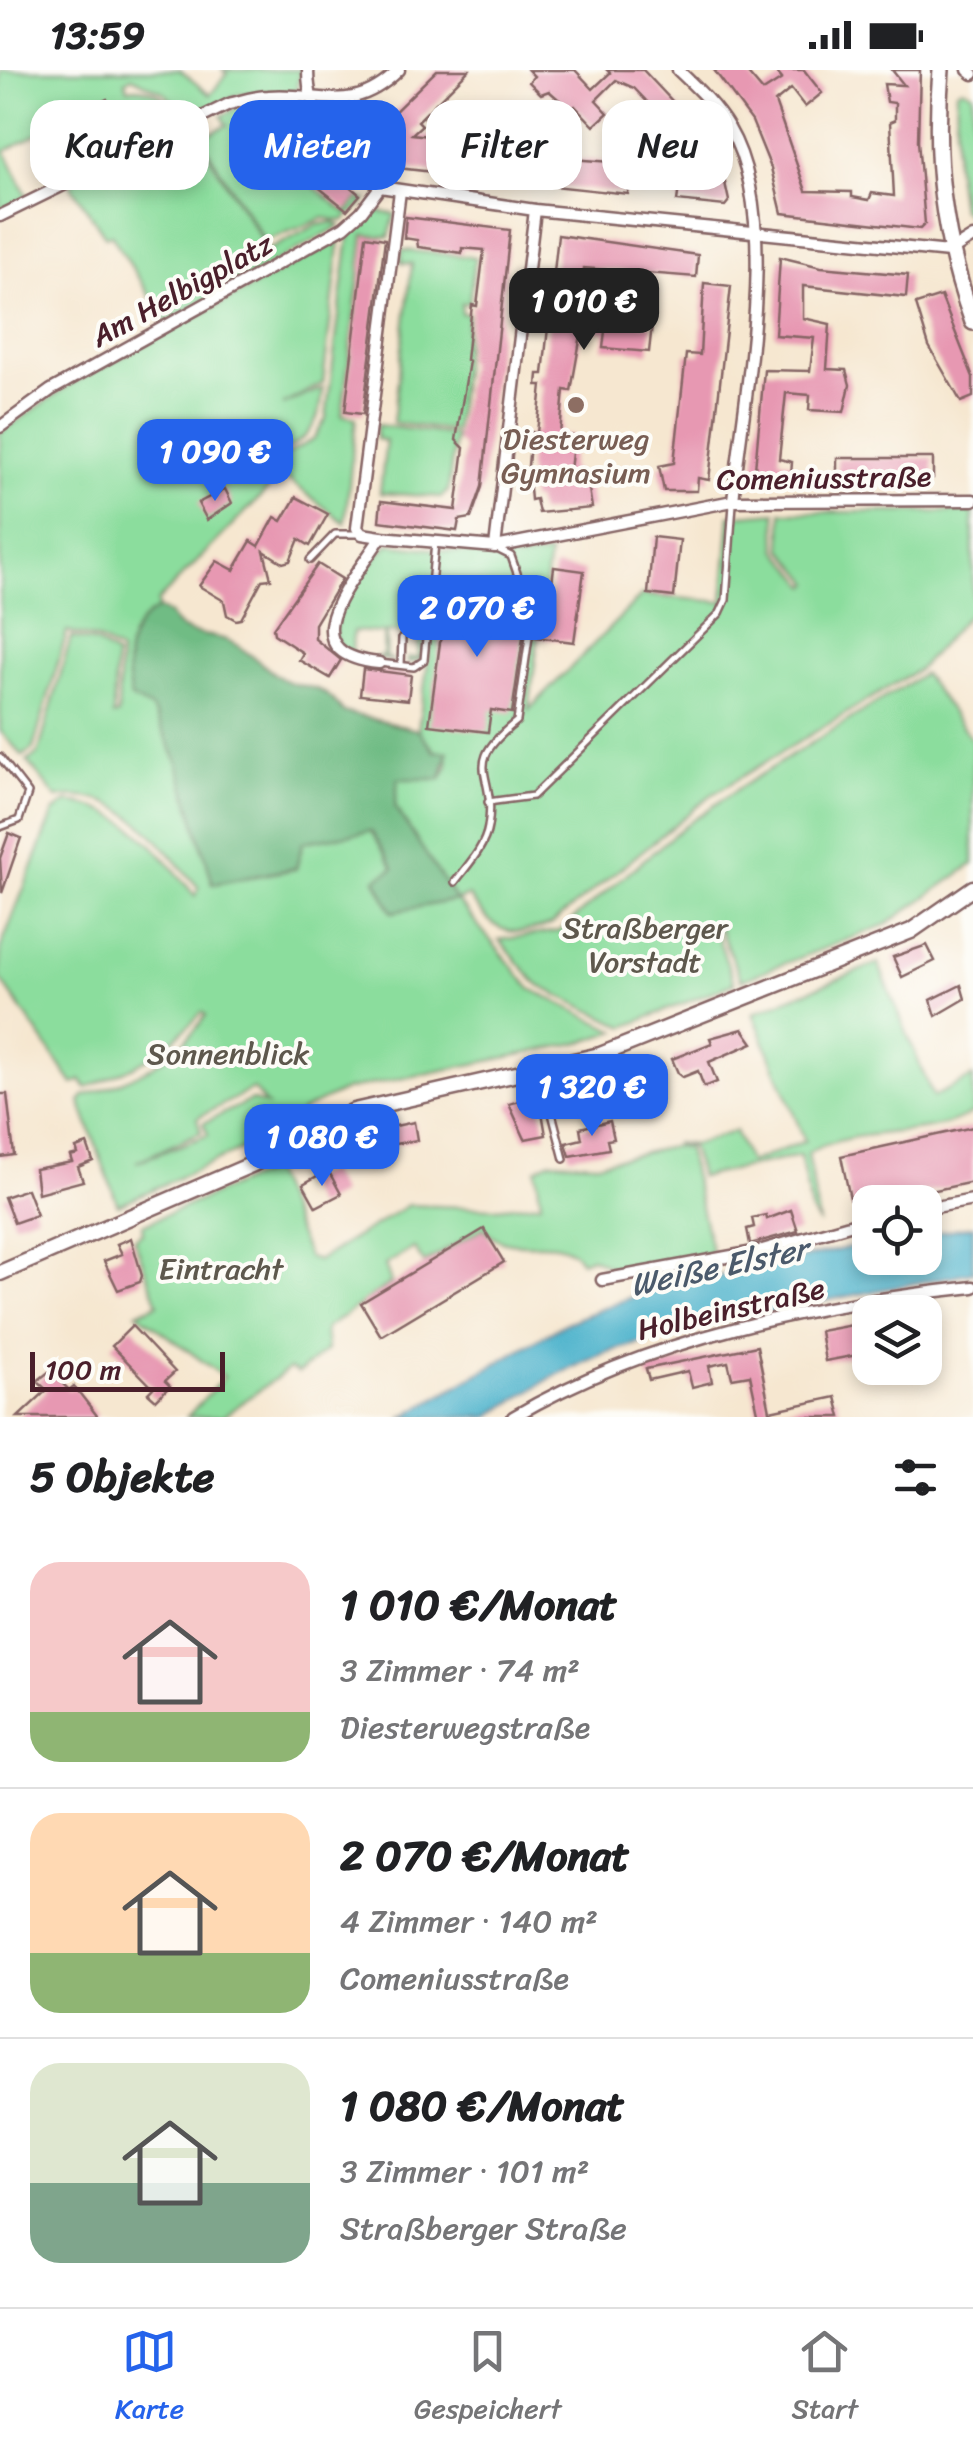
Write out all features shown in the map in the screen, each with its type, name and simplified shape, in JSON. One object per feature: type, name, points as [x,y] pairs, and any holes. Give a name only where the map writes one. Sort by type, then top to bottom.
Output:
[{"type":"main road","points":[[941,70],[940,194],[949,252],[973,322]]},
{"type":"main road","points":[[0,1273],[252,1164],[354,1111],[541,1072],[600,1055],[896,937],[938,916],[973,888]]},
{"type":"street","points":[[247,100],[265,96],[308,100],[308,70]]},
{"type":"street","points":[[350,100],[377,88],[399,70]]},
{"type":"street","points":[[678,70],[730,128],[748,178],[758,235],[733,501]]},
{"type":"street","points":[[0,216],[229,104]]},
{"type":"street","name":"Am Helbigplatz","points":[[0,427],[51,390],[344,226],[362,212],[378,190]]},
{"type":"street","points":[[395,190],[758,235],[949,252],[973,237]]},
{"type":"street","points":[[362,534],[357,528],[400,191]]},
{"type":"street","points":[[495,548],[535,210]]},
{"type":"street","name":"Comeniusstraße","points":[[362,534],[495,548],[733,501],[973,500]]},
{"type":"street","points":[[379,663],[350,660],[336,649],[329,631],[332,614],[381,537]]},
{"type":"street","points":[[942,1206],[973,1200]]},
{"type":"street","points":[[602,1280],[760,1251],[852,1224]]},
{"type":"street","name":"Holbeinstraße","points":[[513,1417],[620,1362],[654,1350],[867,1302],[973,1287]]},
{"type":"lane","points":[[488,802],[533,796],[720,612],[726,600],[733,501]]},
{"type":"lane","points":[[310,560],[335,534],[362,534]]},
{"type":"lane","points":[[379,663],[414,667],[424,660],[436,543]]},
{"type":"lane","points":[[456,882],[485,838],[488,802],[482,762],[489,743],[517,721],[532,616],[511,556],[495,548]]},
{"type":"lane","points":[[401,666],[402,638]]},
{"type":"lane","points":[[0,757],[28,793],[19,820],[0,827]]},
{"type":"lane","points":[[541,1072],[564,1159]]},
{"type":"green space","points":[[0,70],[180,70],[210,95],[227,74],[223,70],[301,70],[296,91],[240,94],[209,109],[209,100],[172,100],[132,77],[125,81],[128,89],[145,89],[165,100],[30,100],[30,138],[5,151],[27,196],[0,211]]},
{"type":"green space","points":[[963,88],[973,93],[973,218],[961,209],[955,162],[957,91]]},
{"type":"green space","points":[[229,112],[229,184],[209,152],[209,134],[227,125],[222,116]]},
{"type":"green space","points":[[209,156],[268,250],[316,225],[334,222],[340,226],[166,322],[111,234],[106,237],[74,190],[209,190]]},
{"type":"green space","points":[[233,190],[318,190],[346,213],[358,199],[367,200],[343,221],[324,218],[265,241]]},
{"type":"green space","name":"Sonnenblick","points":[[374,206],[379,212],[395,214],[389,237],[364,235],[342,415],[356,418],[345,523],[282,475],[157,602],[158,609],[138,625],[129,647],[131,697],[152,709],[177,760],[213,884],[296,869],[303,842],[372,831],[394,868],[376,880],[392,912],[455,900],[395,807],[398,778],[441,779],[448,766],[447,753],[435,751],[418,730],[431,641],[424,641],[421,660],[408,663],[408,658],[418,658],[418,633],[387,632],[386,657],[394,661],[374,658],[383,656],[384,633],[353,631],[352,653],[361,655],[358,657],[341,649],[335,636],[343,602],[389,544],[518,559],[549,554],[529,710],[642,595],[723,602],[730,516],[776,512],[777,549],[808,586],[811,583],[782,548],[782,512],[973,512],[973,609],[919,669],[710,796],[552,924],[524,931],[504,930],[486,918],[469,896],[457,900],[531,989],[616,1031],[583,1042],[345,1090],[303,1110],[288,1128],[118,1205],[80,1102],[84,1096],[120,1083],[168,1056],[206,1015],[202,1012],[162,1049],[135,1065],[86,1088],[82,1080],[73,1084],[0,978],[0,949],[54,812],[67,802],[89,806],[125,822],[155,848],[195,896],[199,888],[138,822],[103,801],[57,798],[27,761],[38,754],[71,637],[97,643],[116,656],[113,716],[118,715],[120,652],[97,639],[67,632],[33,749],[23,756],[0,731],[0,433],[70,385],[340,240],[323,383],[282,405],[323,388],[316,420],[300,440],[250,469],[252,474],[314,439],[326,418],[349,236]],"holes":[[[253,1089],[266,1105],[251,1100],[203,1123],[208,1135],[136,1162],[201,1132],[197,1118]]]},
{"type":"green space","points":[[402,250],[475,257],[469,303],[462,303],[461,313],[468,314],[455,431],[393,423],[412,264],[401,263]]},
{"type":"green space","points":[[377,425],[455,435],[448,491],[441,497],[380,493],[386,441],[376,439]]},
{"type":"green space","points":[[158,609],[189,632],[231,642],[286,681],[325,693],[343,712],[418,730],[434,751],[448,752],[441,779],[398,779],[395,807],[456,900],[392,912],[376,879],[394,868],[371,831],[303,842],[296,868],[213,884],[177,760],[152,709],[131,698],[129,648],[138,625]]},
{"type":"green space","name":"Straßberger Vorstadt","points":[[923,674],[973,741],[973,864],[886,925],[741,980],[719,928],[715,929],[734,983],[625,1027],[539,986],[499,940],[559,931],[683,827]]},
{"type":"green space","points":[[878,963],[933,1097],[973,1077],[973,1113],[933,1127],[849,1138],[808,1153],[819,1224],[811,1211],[800,1156],[700,1177],[691,1147],[674,1143],[693,1145],[735,1131],[749,1163],[805,1141],[753,1013]]},
{"type":"green space","name":"Eintracht","points":[[675,1146],[687,1149],[712,1253],[622,1274],[591,1257],[581,1261],[560,1246],[507,1243],[484,1228],[424,1263],[414,1248],[385,1265],[391,1283],[325,1329],[327,1350],[298,1373],[289,1369],[222,1417],[187,1417],[224,1377],[137,1313],[158,1304],[134,1239],[143,1232],[142,1225],[271,1170],[308,1257],[317,1261],[408,1205],[495,1208],[541,1203],[536,1169],[550,1161],[597,1163]]},
{"type":"water","points":[[973,1226],[973,1272],[707,1324],[605,1353],[554,1376],[488,1417],[403,1417],[566,1323],[642,1293],[852,1247],[852,1275],[942,1275],[942,1231]]},
{"type":"building","points":[[437,70],[469,70],[439,100],[426,100],[426,113],[418,121],[422,125],[412,134],[426,136],[426,171],[406,169],[406,100]]},
{"type":"building","points":[[528,70],[575,70],[593,89],[610,73],[607,70],[643,70],[671,100],[645,100],[634,88],[616,80],[596,100],[602,106],[602,119],[594,126],[582,113],[582,100],[559,100],[549,91],[541,94],[529,82],[534,76]]},
{"type":"building","points":[[714,70],[745,70],[763,91],[782,79],[775,70],[804,70],[822,93],[805,107],[791,89],[775,102],[806,191],[852,192],[852,197],[869,200],[872,193],[894,196],[890,122],[895,120],[895,103],[887,102],[884,84],[904,85],[892,70],[920,70],[918,141],[925,224],[920,229],[782,213],[771,168],[752,121]]},
{"type":"building","points":[[582,160],[602,161],[602,190],[628,190],[628,194],[582,189]]},
{"type":"building","points":[[322,190],[354,190],[360,195],[347,210]]},
{"type":"building","points":[[679,190],[727,190],[729,201],[725,206],[677,201]]},
{"type":"building","points":[[406,217],[510,230],[482,487],[471,518],[459,520],[457,531],[379,521],[381,501],[456,510],[464,448],[456,440],[469,361],[466,360],[472,305],[477,306],[484,250],[462,248],[462,253],[418,247],[417,240],[404,238]]},
{"type":"building","points":[[558,235],[698,255],[696,277],[584,268],[581,298],[631,303],[629,322],[652,325],[649,352],[603,348],[605,331],[582,329],[571,391],[564,390],[560,434],[574,436],[570,470],[574,470],[573,479],[587,476],[592,508],[539,513],[536,499],[531,500],[528,466],[531,432],[537,433],[542,385],[537,385],[538,374],[543,374]]},
{"type":"building","points":[[366,236],[385,239],[363,414],[345,412]]},
{"type":"building","points":[[780,257],[821,267],[908,275],[906,297],[803,286],[803,318],[830,324],[827,369],[846,370],[850,385],[844,412],[809,410],[810,395],[786,393],[779,459],[792,462],[791,475],[783,475],[782,482],[754,480],[764,370],[810,371],[814,338],[775,335]]},
{"type":"building","points":[[704,283],[731,286],[709,480],[698,478],[697,491],[664,491],[659,466],[674,463],[686,354],[700,355]]},
{"type":"building","points":[[941,296],[973,377],[973,397],[961,402],[929,346],[916,304]]},
{"type":"building","points":[[837,458],[933,458],[933,478],[837,478]]},
{"type":"building","points":[[225,489],[232,503],[207,520],[198,503]]},
{"type":"building","points":[[296,497],[328,514],[310,546],[299,539],[290,561],[283,563],[264,551],[271,579],[262,580],[241,619],[236,620],[227,615],[224,601],[199,586],[217,561],[234,570],[251,541],[259,546],[275,517],[282,521]]},
{"type":"building","points":[[653,537],[680,540],[674,597],[648,594]]},
{"type":"building","points":[[318,564],[342,579],[315,624],[315,639],[341,660],[330,678],[299,660],[303,653],[274,634],[273,628]]},
{"type":"building","points":[[554,567],[584,571],[574,642],[535,637],[538,614],[548,616]]},
{"type":"building","points":[[447,590],[519,599],[517,611],[526,617],[512,713],[491,710],[488,732],[429,725]]},
{"type":"building","points":[[363,669],[411,675],[408,700],[360,695]]},
{"type":"building","points":[[9,833],[21,838],[2,893],[0,858]]},
{"type":"building","points":[[927,945],[935,961],[902,977],[893,957]]},
{"type":"building","points":[[961,985],[965,999],[936,1016],[931,1000]]},
{"type":"building","points":[[743,1029],[753,1043],[709,1062],[717,1082],[704,1087],[698,1071],[683,1077],[678,1073],[672,1059],[712,1043],[710,1038]]},
{"type":"building","points":[[0,1094],[7,1094],[14,1155],[0,1157]]},
{"type":"building","points":[[539,1095],[546,1135],[525,1139],[509,1104]]},
{"type":"building","points":[[610,1121],[614,1139],[607,1140],[609,1149],[570,1156],[566,1143],[582,1139],[580,1128]]},
{"type":"building","points":[[414,1122],[417,1140],[384,1146],[387,1158],[367,1163],[363,1147],[378,1143],[377,1130]]},
{"type":"building","points":[[973,1127],[973,1182],[942,1189],[942,1185],[852,1185],[852,1208],[841,1156]]},
{"type":"building","points":[[87,1144],[93,1161],[78,1167],[83,1181],[38,1193],[35,1169],[72,1162],[70,1156],[78,1154],[76,1148]]},
{"type":"building","points":[[328,1170],[341,1194],[316,1207],[303,1184]]},
{"type":"building","points":[[27,1189],[37,1215],[14,1223],[4,1197]]},
{"type":"building","points":[[791,1210],[798,1231],[750,1244],[747,1229],[754,1227],[752,1218],[766,1215],[767,1219]]},
{"type":"building","points":[[484,1229],[504,1262],[381,1336],[361,1303]]},
{"type":"building","points":[[131,1238],[142,1276],[140,1282],[118,1290],[104,1261],[122,1254],[117,1244]]},
{"type":"building","points":[[852,1325],[852,1356],[825,1361],[820,1331]]},
{"type":"building","points":[[132,1326],[175,1372],[165,1381],[170,1386],[156,1400],[148,1393],[153,1388],[112,1346]]},
{"type":"building","points":[[757,1346],[770,1411],[836,1397],[841,1417],[759,1417],[750,1375],[732,1378],[728,1362],[709,1366],[712,1382],[692,1387],[688,1371],[649,1380],[646,1369]]},
{"type":"building","points":[[50,1371],[69,1390],[74,1386],[98,1417],[18,1417],[47,1390],[37,1381]]},
{"type":"place","name":"Diesterweg Gymnasium","points":[[576,405]]},
{"type":"water label","name":"Weiße Elster","points":[[719,1267]]}]
